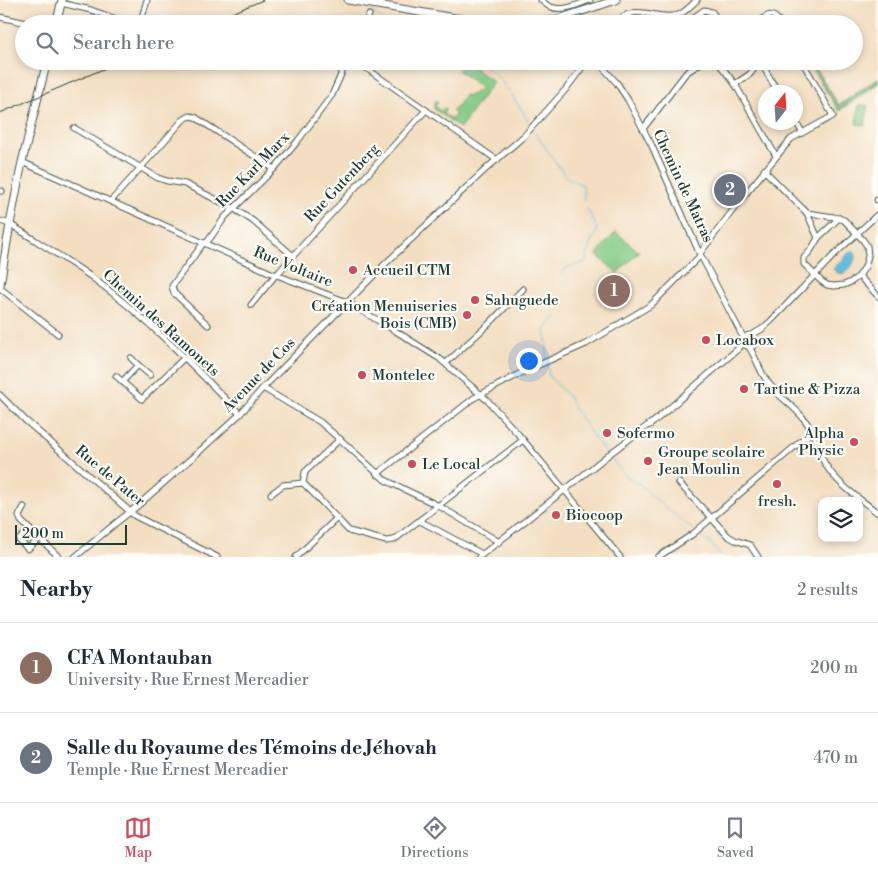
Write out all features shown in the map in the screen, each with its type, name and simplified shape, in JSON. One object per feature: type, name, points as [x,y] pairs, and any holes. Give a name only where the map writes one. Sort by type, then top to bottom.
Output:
[{"type":"main road","points":[[348,0],[437,15]]},
{"type":"main road","points":[[571,15],[616,0]]},
{"type":"main road","points":[[58,15],[62,1]]},
{"type":"main road","points":[[0,286],[22,162],[45,70]]},
{"type":"street","points":[[143,15],[147,0]]},
{"type":"street","points":[[541,0],[551,7],[558,8],[566,8],[590,0]]},
{"type":"street","points":[[62,1],[105,15]]},
{"type":"street","points":[[677,15],[684,12],[694,1]]},
{"type":"street","points":[[623,15],[635,10],[647,10],[662,15]]},
{"type":"street","points":[[697,15],[704,10],[712,12],[714,15]]},
{"type":"street","points":[[0,17],[15,20]]},
{"type":"street","name":"Rue Karl Marx","points":[[208,325],[174,293],[172,286],[225,217],[274,169],[298,142],[332,95],[343,70]]},
{"type":"street","points":[[369,70],[497,160]]},
{"type":"street","name":"Avenue de Cos","points":[[75,557],[202,450],[240,414],[385,264],[524,136],[580,70]]},
{"type":"street","name":"Chemin de Matras","points":[[605,70],[622,89],[643,128],[700,254],[738,327],[749,343],[757,365],[774,390],[804,418],[813,432],[822,458],[833,476],[878,513]]},
{"type":"street","points":[[643,128],[686,73],[690,70]]},
{"type":"street","points":[[724,70],[735,84],[776,156]]},
{"type":"street","points":[[735,84],[753,70]]},
{"type":"street","points":[[765,70],[774,85]]},
{"type":"street","points":[[377,474],[480,394],[586,344],[651,305],[699,257],[764,170],[791,139],[833,116],[807,70]]},
{"type":"street","name":"Rue Gutenberg","points":[[252,305],[292,256],[426,110]]},
{"type":"street","points":[[111,202],[183,120],[190,116],[195,117],[274,169]]},
{"type":"street","points":[[74,128],[141,169],[167,182],[185,184],[233,208],[253,221],[292,256]]},
{"type":"street","name":"Rue Voltaire","points":[[22,162],[205,243],[347,302],[446,363],[519,434],[620,557]]},
{"type":"street","points":[[764,170],[807,213],[818,238]]},
{"type":"street","points":[[807,213],[839,218],[844,220],[867,246],[866,263],[859,276],[844,285],[834,286],[824,283],[803,261],[818,238],[839,218]]},
{"type":"street","points":[[420,521],[480,556],[604,459],[642,433],[651,423],[739,348],[749,343],[856,233],[878,214]]},
{"type":"street","name":"Chemin des Ramonets","points":[[0,220],[10,224],[90,276],[122,301],[185,357],[240,414]]},
{"type":"street","points":[[859,276],[878,296]]},
{"type":"street","points":[[0,286],[58,334]]},
{"type":"street","points":[[446,363],[491,322],[523,289]]},
{"type":"street","name":"Chemin de Matras","points":[[738,327],[755,336],[749,343]]},
{"type":"street","points":[[749,343],[750,335],[762,329]]},
{"type":"street","points":[[116,376],[142,399],[185,357]]},
{"type":"street","points":[[131,358],[150,375]]},
{"type":"street","points":[[122,382],[138,365]]},
{"type":"street","points":[[264,388],[320,422],[385,480],[439,506],[498,543]]},
{"type":"street","name":"Rue de Pater","points":[[0,395],[25,420],[135,516],[217,557]]},
{"type":"street","points":[[658,557],[693,534],[813,432]]},
{"type":"street","points":[[303,483],[305,472],[340,439]]},
{"type":"street","points":[[303,483],[349,531],[386,542],[394,540],[420,521],[523,440]]},
{"type":"street","points":[[271,494],[283,485],[303,483]]},
{"type":"street","points":[[679,483],[731,538],[750,546],[758,557]]},
{"type":"street","points":[[24,506],[19,516],[21,521],[58,557]]},
{"type":"street","points":[[296,557],[337,518]]},
{"type":"street","points":[[30,530],[19,540],[28,549],[39,539]]},
{"type":"green space","points":[[458,70],[477,70],[493,82],[460,128],[434,109],[436,100],[438,102],[435,107],[441,111],[444,108],[446,109],[443,114],[452,119],[456,114],[452,111],[465,95],[473,95],[477,90],[479,92],[481,89]]},
{"type":"green space","points":[[813,70],[817,70],[839,105],[878,78],[878,83],[839,111]]},
{"type":"green space","points":[[859,105],[868,106],[865,126],[856,124]]},
{"type":"green space","points":[[616,232],[639,252],[617,273],[597,255]]},
{"type":"water","points":[[852,250],[856,255],[848,271],[841,273],[833,269]]},
{"type":"waterway","points":[[372,11],[377,15]]},
{"type":"waterway","points":[[490,70],[501,81],[530,123]]},
{"type":"waterway","points":[[534,131],[566,177],[583,185],[584,200]]},
{"type":"waterway","points":[[563,273],[567,268],[586,261],[591,241],[596,235],[596,225],[587,209]]},
{"type":"waterway","points":[[546,359],[545,331],[556,316]]},
{"type":"waterway","points":[[548,365],[549,376],[568,396],[576,411],[606,453]]},
{"type":"waterway","points":[[610,458],[626,476],[643,487],[694,530]]},
{"type":"waterway","points":[[698,534],[714,547],[720,557]]},
{"type":"railway","points":[[227,15],[263,0]]},
{"type":"railway","points":[[0,113],[101,70]]},
{"type":"place","name":"Salle du Royaume des Témoins de Jéhovah","points":[[730,190]]},
{"type":"place","name":"Accueil CTM","points":[[353,270]]},
{"type":"place","name":"CFA Montauban","points":[[614,291]]},
{"type":"place","name":"Sahuguede","points":[[475,300]]},
{"type":"place","name":"Création Menuiseries Bois (CMB)","points":[[467,315]]},
{"type":"place","name":"Locabox","points":[[706,340]]},
{"type":"place","name":"Montelec","points":[[362,375]]},
{"type":"place","name":"Tartine & Pizza","points":[[744,389]]},
{"type":"place","name":"Sofermo","points":[[607,433]]},
{"type":"place","name":"Alpha Physic","points":[[854,442]]},
{"type":"place","name":"Groupe scolaire Jean Moulin","points":[[648,461]]},
{"type":"place","name":"Le Local","points":[[412,464]]},
{"type":"place","name":"fresh.","points":[[777,484]]},
{"type":"place","name":"Biocoop","points":[[556,515]]}]
